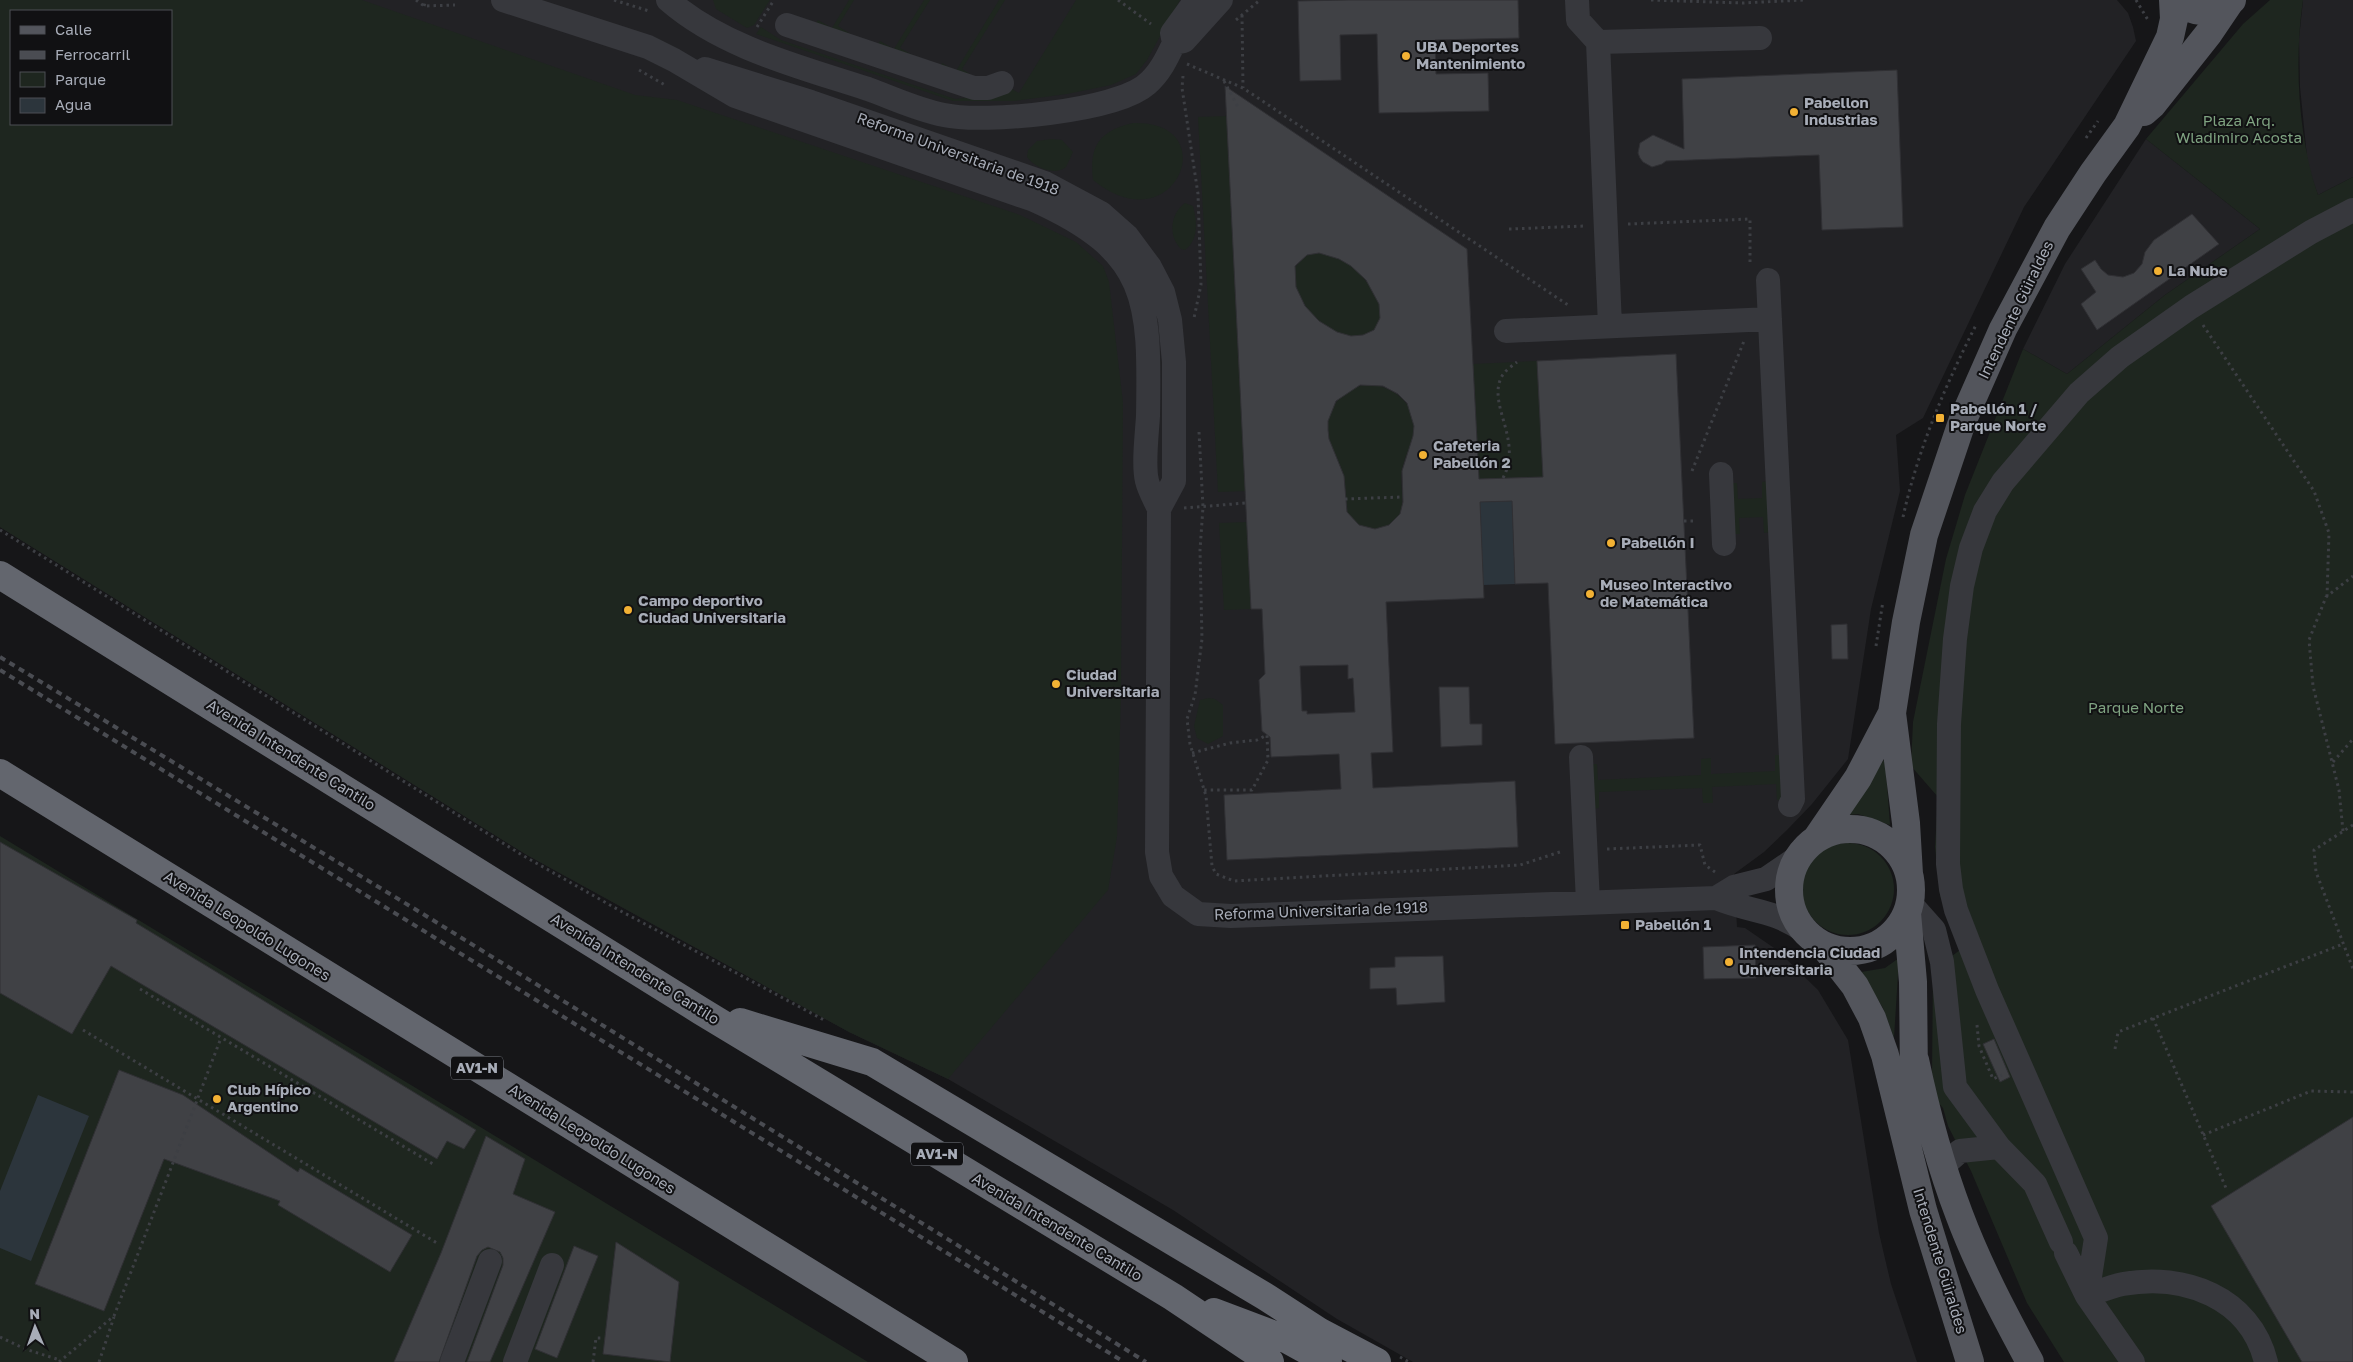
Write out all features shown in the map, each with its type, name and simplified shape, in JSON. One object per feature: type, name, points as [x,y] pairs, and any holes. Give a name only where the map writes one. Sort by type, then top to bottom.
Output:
[{"type":"highway","name":"Avenida Intendente Cantilo","points":[[0,575],[701,1010],[1173,1297],[1270,1362]]},
{"type":"highway","name":"Avenida Leopoldo Lugones","points":[[0,773],[954,1362]]},
{"type":"highway","points":[[701,1010],[872,1062],[1266,1297],[1320,1332],[1385,1358]]},
{"type":"highway","points":[[1173,1297],[1288,1340],[1328,1362]]},
{"type":"main road","points":[[2174,0],[2186,8],[2201,12],[2217,10],[2231,1]]},
{"type":"main road","name":"Intendente Güiraldes","points":[[1909,874],[1906,823],[1892,713],[1906,622],[1924,535],[1962,422],[2031,274],[2072,204],[2127,126],[2170,37],[2174,19],[2174,0]]},
{"type":"main road","name":"Intendente Güiraldes","points":[[2127,126],[2152,105],[2209,33],[2231,1]]},
{"type":"main road","name":"Intendente Güiraldes","points":[[1816,838],[1858,778],[1892,713]]},
{"type":"main road","points":[[1838,829],[1861,829],[1883,837],[1900,853],[1909,874],[1911,888],[1908,908],[1896,930],[1881,942],[1862,950],[1842,950],[1814,938],[1793,914],[1788,895],[1790,875],[1798,857],[1816,838],[1838,829]]},
{"type":"main road","name":"Intendente Güiraldes","points":[[1908,908],[1914,982],[1915,1060],[1910,1160]]},
{"type":"main road","name":"Intendente Güiraldes","points":[[1814,938],[1855,986],[1872,1018],[1885,1055],[1910,1160],[1936,1255],[1970,1362]]},
{"type":"main road","name":"Intendente Güiraldes","points":[[1915,1060],[1942,1167],[1959,1215],[1989,1283],[2030,1362]]},
{"type":"lane","name":"Reforma Universitaria de 1918","points":[[503,0],[619,37],[674,60],[811,102],[1045,183],[1101,212],[1127,236],[1150,267],[1163,292],[1170,320],[1174,362],[1174,481],[1159,509],[1156,852],[1161,876],[1173,896],[1198,914],[1231,916],[1588,902],[1719,887],[1734,887],[1766,879],[1798,857]]},
{"type":"lane","points":[[652,0],[674,5],[751,50],[944,115],[984,118],[1018,117],[1057,112],[1135,92],[1147,84],[1179,53],[1184,41],[1221,0]]},
{"type":"lane","points":[[1179,53],[1172,33],[1196,0]]},
{"type":"lane","points":[[1577,0],[1578,20],[1598,42],[1610,326]]},
{"type":"lane","points":[[787,25],[974,88],[988,88],[1002,83]]},
{"type":"lane","points":[[1598,42],[1760,38]]},
{"type":"lane","points":[[2086,1296],[2096,1238],[1987,990],[1956,910],[1951,889],[1948,864],[1949,724],[1955,640],[1962,586],[1971,548],[1985,511],[2003,482],[2078,394],[2120,356],[2191,307],[2311,232],[2353,210]]},
{"type":"lane","points":[[1759,277],[1770,319],[1792,799],[1790,805]]},
{"type":"lane","points":[[1506,331],[1770,319]]},
{"type":"lane","points":[[1721,474],[1724,544]]},
{"type":"lane","points":[[1581,757],[1588,902]]},
{"type":"lane","name":"Reforma Universitaria de 1918","points":[[1719,887],[1734,906],[1771,913],[1788,920],[1814,938]]},
{"type":"lane","points":[[1908,908],[1934,930],[1942,962],[1955,1087],[1999,1147],[2035,1184],[2086,1296],[2133,1362]]},
{"type":"lane","points":[[1942,1167],[1960,1151],[1999,1147]]},
{"type":"lane","points":[[452,1362],[490,1261]]},
{"type":"lane","points":[[515,1362],[552,1265]]},
{"type":"lane","points":[[2086,1296],[2122,1284],[2152,1282],[2190,1286],[2217,1296],[2232,1306],[2249,1326],[2262,1348],[2266,1362]]},
{"type":"path","points":[[416,0],[424,6],[455,5]]},
{"type":"path","points":[[424,6],[426,0]]},
{"type":"path","points":[[756,28],[774,0]]},
{"type":"path","points":[[1118,0],[1155,28]]},
{"type":"path","points":[[1652,0],[1742,3],[1804,0]]},
{"type":"path","points":[[1242,14],[1244,88]]},
{"type":"path","points":[[1179,53],[1182,88],[1198,194],[1201,285],[1193,321]]},
{"type":"path","points":[[635,68],[664,85]]},
{"type":"path","points":[[1239,109],[1224,80],[1244,88],[1570,306]]},
{"type":"path","points":[[1625,224],[1750,219],[1759,277]]},
{"type":"path","points":[[1509,229],[1590,226]]},
{"type":"path","points":[[2191,307],[2314,491],[2329,533],[2327,596],[2309,640],[2313,686],[2339,790],[2344,831]]},
{"type":"path","points":[[1692,471],[1746,338]]},
{"type":"path","points":[[1503,478],[1511,458],[1510,442],[1498,396],[1500,379],[1517,362]]},
{"type":"path","points":[[1198,432],[1203,507],[1200,550],[1202,639],[1195,696],[1187,719],[1192,753],[1204,790],[1212,866],[1216,874],[1234,881],[1520,865],[1558,851],[1700,845],[1705,865],[1719,887]]},
{"type":"path","points":[[1345,499],[1402,497]]},
{"type":"path","points":[[1183,508],[1246,503]]},
{"type":"path","points":[[1684,521],[1694,521]]},
{"type":"path","points":[[0,530],[522,855],[617,910],[830,1024]]},
{"type":"path","points":[[2327,596],[2353,576]]},
{"type":"path","points":[[1192,753],[1230,743],[1256,740],[1267,734],[1268,760],[1252,790],[1204,790]]},
{"type":"path","points":[[2332,763],[2353,739]]},
{"type":"path","points":[[2353,825],[2314,850],[2316,872],[2353,969]]},
{"type":"path","points":[[2115,1049],[2118,1032],[2343,944]]},
{"type":"path","points":[[140,989],[433,1164]]},
{"type":"path","points":[[2153,1018],[2226,1188]]},
{"type":"path","points":[[83,1030],[437,1243]]},
{"type":"path","points":[[99,1362],[114,1316],[221,1038]]},
{"type":"path","points":[[2203,1135],[2311,1091],[2353,1092]]},
{"type":"path","points":[[0,1337],[25,1349],[59,1361],[114,1316]]},
{"type":"path","points":[[593,1362],[596,1338],[602,1338]]},
{"type":"path","points":[[1385,1358],[1409,1362]]},
{"type":"shaded area","name":"Ciudad Universitaria","points":[[0,0],[2117,0],[2128,13],[2136,41],[2024,207],[1923,418],[1896,435],[1900,491],[1871,609],[1848,759],[1812,804],[1787,830],[1764,852],[1734,874],[1737,927],[1745,928],[1777,950],[1818,990],[1848,1040],[1879,1233],[1891,1284],[1917,1362],[1413,1362],[1337,1319],[1173,1210],[948,1079],[849,1032],[527,855],[0,527]]},
{"type":"shaded area","points":[[2303,0],[2353,0],[2353,177],[2318,195],[2308,167],[2300,87],[2299,39]]},
{"type":"shaded area","points":[[2146,139],[2260,229],[2165,295],[2067,374],[2023,349],[2065,264]]},
{"type":"green space","name":"Campo deportivo Ciudad Universitaria","points":[[0,0],[362,0],[635,95],[677,100],[1020,215],[1076,242],[1103,266],[1109,282],[1123,403],[1121,694],[1117,837],[1108,890],[948,1079],[849,1032],[527,855],[0,527]]},
{"type":"green space","points":[[713,0],[770,0],[754,25],[747,28],[716,9]]},
{"type":"green space","points":[[849,0],[854,0],[838,26],[852,35],[813,27],[818,20],[832,28]]},
{"type":"green space","points":[[924,0],[930,0],[900,48],[914,56],[875,48],[880,41],[894,49]]},
{"type":"green space","points":[[999,0],[1005,0],[962,69],[976,78],[938,69],[942,63],[956,71]]},
{"type":"green space","points":[[1076,0],[1180,0],[1147,60],[1136,74],[1111,85],[1067,94],[1014,101],[953,101],[756,34],[761,27],[781,40],[955,99],[982,96],[1005,85],[1019,93]]},
{"type":"green space","name":"Parque Norte","points":[[2270,0],[2303,0],[2299,48],[2300,99],[2306,149],[2318,195],[2353,177],[2353,1362],[2064,1362],[2027,1303],[1971,1171],[1948,1126],[1943,1108],[1936,1100],[1932,1074],[1933,970],[1960,950],[1940,895],[1935,847],[1938,797],[1911,766],[1913,722],[1946,559],[1965,495],[2023,349],[2067,374],[2165,295],[2260,229],[2146,139],[2243,24]]},
{"type":"green space","points":[[1227,116],[1246,491],[1218,492],[1198,117]]},
{"type":"green space","points":[[1133,123],[1161,127],[1178,140],[1183,157],[1179,175],[1166,191],[1147,199],[1122,197],[1093,180],[1093,158],[1099,142],[1112,130]]},
{"type":"green space","points":[[1062,140],[1073,152],[1066,167],[1061,170],[1045,170],[1027,157],[1028,150],[1037,141]]},
{"type":"green space","points":[[1185,203],[1193,206],[1196,230],[1193,241],[1185,250],[1181,249],[1177,244],[1172,225],[1176,213]]},
{"type":"green space","points":[[1319,253],[1348,264],[1357,271],[1370,287],[1376,297],[1381,316],[1378,324],[1372,331],[1361,336],[1349,336],[1337,332],[1326,326],[1306,307],[1296,286],[1295,267],[1307,255]]},
{"type":"green space","points":[[1537,361],[1543,477],[1479,479],[1473,364]]},
{"type":"green space","points":[[1369,384],[1388,389],[1404,401],[1413,417],[1414,427],[1413,438],[1402,470],[1401,510],[1392,523],[1377,529],[1369,529],[1359,525],[1350,517],[1345,502],[1344,477],[1330,443],[1328,428],[1332,410],[1343,395],[1360,386]]},
{"type":"green space","points":[[1768,481],[1770,532],[1764,533],[1763,517],[1739,518],[1740,534],[1732,534],[1730,483],[1737,483],[1738,499],[1762,498],[1762,482]]},
{"type":"green space","points":[[1247,522],[1251,609],[1224,610],[1219,523]]},
{"type":"green space","points":[[1215,699],[1223,705],[1223,736],[1208,744],[1197,738],[1194,726],[1200,700]]},
{"type":"green space","points":[[1775,755],[1781,755],[1783,800],[1777,800],[1776,784],[1712,787],[1713,803],[1703,803],[1702,788],[1599,792],[1599,808],[1594,809],[1592,764],[1597,764],[1598,780],[1701,775],[1701,759],[1711,758],[1711,774],[1775,771]]},
{"type":"green space","points":[[1885,758],[1890,825],[1858,814],[1847,815]]},
{"type":"green space","name":"Club Hípico Argentino","points":[[0,836],[868,1362],[0,1362]]},
{"type":"green space","points":[[1848,843],[1866,846],[1881,856],[1891,871],[1894,889],[1891,907],[1881,922],[1866,932],[1848,935],[1830,932],[1815,922],[1805,907],[1802,889],[1805,871],[1815,856],[1830,846]]},
{"type":"green space","points":[[1899,958],[1894,1038],[1883,1008],[1861,972],[1885,968]]},
{"type":"water","points":[[1512,501],[1515,584],[1483,585],[1480,502]]},
{"type":"water","points":[[38,1095],[89,1116],[31,1261],[0,1248],[0,1191]]},
{"type":"building","name":"UBA Deportes Mantenimiento","points":[[1518,0],[1519,38],[1435,40],[1436,74],[1488,73],[1489,111],[1379,113],[1377,34],[1340,35],[1341,80],[1300,81],[1298,1]]},
{"type":"building","points":[[1897,70],[1903,227],[1822,230],[1819,155],[1666,161],[1652,167],[1643,162],[1638,153],[1640,143],[1653,135],[1684,149],[1682,79]]},
{"type":"building","points":[[1225,86],[1467,249],[1479,479],[1543,477],[1537,361],[1676,354],[1694,738],[1555,744],[1548,583],[1515,584],[1512,501],[1480,502],[1484,598],[1386,602],[1393,752],[1371,753],[1373,788],[1515,781],[1518,847],[1227,860],[1224,795],[1341,789],[1339,754],[1271,757],[1270,737],[1262,731],[1259,680],[1265,674],[1262,609],[1251,609]],"holes":[[[1319,253],[1339,259],[1351,266],[1366,280],[1379,304],[1380,318],[1374,330],[1363,335],[1351,336],[1337,332],[1319,321],[1305,306],[1296,287],[1295,266],[1307,255]],[[1360,385],[1383,386],[1398,394],[1407,403],[1414,426],[1413,436],[1402,471],[1403,502],[1400,514],[1389,525],[1375,529],[1359,525],[1347,512],[1344,476],[1329,439],[1328,430],[1328,421],[1336,401]],[[1348,665],[1348,679],[1353,678],[1355,712],[1307,714],[1307,711],[1302,711],[1300,666]]]},
{"type":"building","name":"La Nube","points":[[2192,214],[2219,244],[2097,330],[2081,304],[2096,292],[2081,269],[2095,260],[2108,275],[2123,277],[2134,273],[2142,264],[2145,252],[2154,240]]},
{"type":"building","points":[[1847,624],[1848,659],[1832,659],[1831,625]]},
{"type":"building","points":[[1439,687],[1469,687],[1470,724],[1482,724],[1482,745],[1441,747]]},
{"type":"building","points":[[0,842],[137,920],[136,923],[476,1130],[464,1149],[447,1141],[437,1159],[111,966],[72,1034],[0,993]]},
{"type":"building","name":"Intendencia Ciudad Universitaria","points":[[1755,945],[1756,978],[1704,979],[1703,947]]},
{"type":"building","points":[[1443,956],[1445,1002],[1397,1005],[1396,988],[1370,989],[1370,968],[1395,967],[1395,957]]},
{"type":"building","points":[[1994,1039],[2010,1077],[2000,1082],[1983,1044]]},
{"type":"building","points":[[119,1070],[183,1095],[298,1172],[300,1168],[412,1235],[390,1272],[278,1205],[280,1201],[164,1159],[104,1311],[35,1284]]},
{"type":"building","points":[[2353,1117],[2353,1362],[2302,1362],[2211,1206]]},
{"type":"building","points":[[486,1136],[525,1159],[513,1194],[555,1212],[490,1362],[467,1362],[503,1265],[503,1258],[500,1252],[488,1247],[477,1256],[439,1362],[394,1362],[441,1253]]},
{"type":"building","points":[[616,1242],[679,1282],[670,1362],[603,1354]]},
{"type":"building","points":[[574,1246],[598,1256],[557,1358],[535,1349]]},
{"type":"railway","points":[[0,657],[423,914],[1146,1362]]},
{"type":"railway","points":[[0,670],[1124,1362]]},
{"type":"place","name":"UBA Deportes Mantenimiento","points":[[1406,56]]},
{"type":"place","name":"Pabellon Industrias","points":[[1794,112]]},
{"type":"place","name":"La Nube","points":[[2158,271]]},
{"type":"place","name":"Pabellón 1 / Parque Norte","points":[[1940,418]]},
{"type":"place","name":"Cafeteria Pabellón 2","points":[[1423,455]]},
{"type":"place","name":"Pabellón I","points":[[1611,543]]},
{"type":"place","name":"Museo Interactivo de Matemática","points":[[1590,594]]},
{"type":"place","name":"Campo deportivo Ciudad Universitaria","points":[[628,610]]},
{"type":"place","name":"Ciudad Universitaria","points":[[1056,684]]},
{"type":"place","name":"Pabellón 1","points":[[1625,925]]},
{"type":"place","name":"Intendencia Ciudad Universitaria","points":[[1729,962]]},
{"type":"place","name":"Club Hípico Argentino","points":[[217,1099]]},
{"type":"park label","name":"Plaza Arq. Wladimiro Acosta","points":[[2239,130]]}]
